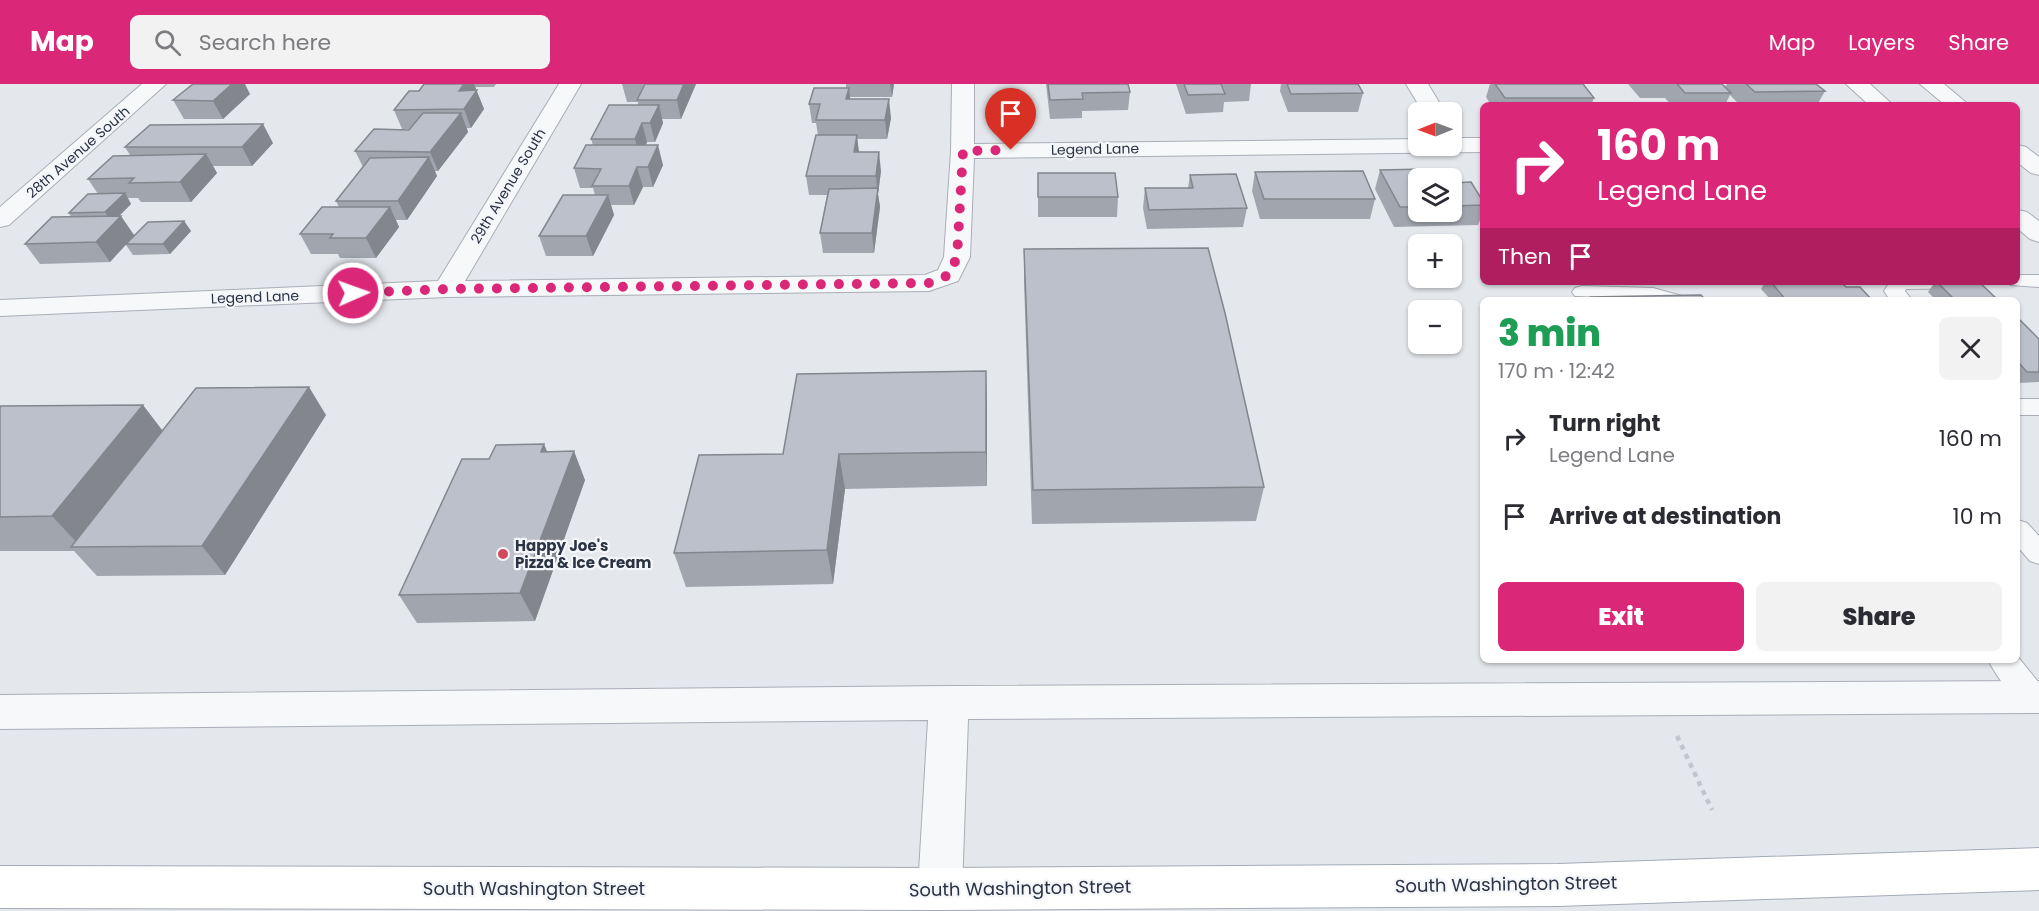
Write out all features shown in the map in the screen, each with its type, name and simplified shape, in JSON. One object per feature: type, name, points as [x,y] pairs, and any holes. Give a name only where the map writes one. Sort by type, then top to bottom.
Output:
[{"type":"main road","name":"South Washington Street","points":[[0,887],[939,900],[1558,885],[2039,869]]},
{"type":"street","name":"28th Avenue South","points":[[0,220],[155,84]]},
{"type":"street","name":"29th Avenue South","points":[[447,289],[570,84]]},
{"type":"street","points":[[963,84],[963,151]]},
{"type":"street","points":[[1417,84],[1428,102]]},
{"type":"street","points":[[1857,84],[1878,102]]},
{"type":"street","points":[[1931,84],[1954,102]]},
{"type":"street","name":"Legend Lane","points":[[1462,145],[1480,145]]},
{"type":"street","name":"Legend Lane","points":[[0,308],[447,289],[929,283],[949,275],[957,257],[963,151],[1408,146]]},
{"type":"street","points":[[2020,154],[2039,168]]},
{"type":"street","points":[[2020,219],[2039,234]]},
{"type":"street","points":[[0,712],[949,703],[2036,698]]},
{"type":"street","points":[[939,900],[949,703]]},
{"type":"lane","points":[[2020,281],[2039,280]]},
{"type":"lane","points":[[1898,285],[1894,291],[1899,297]]},
{"type":"lane","points":[[1582,292],[1653,294],[1664,297]]},
{"type":"lane","points":[[2020,407],[2039,407]]},
{"type":"lane","points":[[2020,532],[2039,554]]},
{"type":"lane","points":[[2006,663],[2036,698]]},
{"type":"path","points":[[1676,733],[1712,810]]},
{"type":"building","points":[[193,84],[232,84],[213,101],[173,100]]},
{"type":"building","points":[[424,84],[464,84],[459,91],[477,90],[464,109],[394,110],[409,91],[419,91]]},
{"type":"building","points":[[645,84],[684,84],[677,100],[637,100]]},
{"type":"building","points":[[1048,84],[1128,84],[1130,92],[1082,93],[1083,99],[1050,100]]},
{"type":"building","points":[[1184,84],[1221,84],[1225,94],[1188,95]]},
{"type":"building","points":[[1287,84],[1358,84],[1363,93],[1291,94]]},
{"type":"building","points":[[1495,84],[1583,84],[1594,98],[1505,98]]},
{"type":"building","points":[[1677,84],[1722,84],[1731,93],[1685,93]]},
{"type":"building","points":[[1746,84],[1816,84],[1825,91],[1755,92]]},
{"type":"building","points":[[814,88],[849,88],[846,99],[889,99],[885,120],[816,120],[820,104],[809,104]]},
{"type":"building","points":[[609,105],[659,105],[650,123],[642,123],[635,139],[591,139]]},
{"type":"building","points":[[423,113],[461,113],[430,152],[355,151],[374,129],[409,130]]},
{"type":"building","points":[[263,124],[242,147],[125,147],[150,125]]},
{"type":"building","points":[[816,135],[857,135],[854,152],[879,152],[876,176],[806,176]]},
{"type":"building","points":[[586,145],[658,145],[648,167],[637,167],[629,186],[592,186],[601,169],[574,168]]},
{"type":"building","points":[[206,154],[180,182],[129,183],[134,178],[88,179],[113,156]]},
{"type":"building","points":[[429,157],[398,201],[336,201],[370,158]]},
{"type":"building","points":[[1408,169],[1408,207],[1400,207],[1380,170]]},
{"type":"building","points":[[1363,171],[1375,199],[1264,199],[1255,172]]},
{"type":"building","points":[[1038,173],[1115,173],[1118,197],[1038,197]]},
{"type":"building","points":[[1236,174],[1247,208],[1149,210],[1145,188],[1193,188],[1190,175]]},
{"type":"building","points":[[1462,182],[1471,182],[1480,197],[1480,205],[1462,206]]},
{"type":"building","points":[[878,188],[872,233],[820,233],[829,189]]},
{"type":"building","points":[[125,193],[105,212],[69,213],[88,194]]},
{"type":"building","points":[[563,195],[608,195],[586,236],[539,236]]},
{"type":"building","points":[[322,207],[390,207],[366,238],[330,238],[333,234],[300,234]]},
{"type":"building","points":[[121,216],[96,242],[25,244],[52,217]]},
{"type":"building","points":[[184,221],[163,244],[126,244],[148,222]]},
{"type":"building","points":[[1208,248],[1264,487],[1033,490],[1024,249]]},
{"type":"building","points":[[1774,285],[1860,287],[1869,297],[1784,297]]},
{"type":"building","points":[[1940,285],[1982,285],[1995,297],[1952,297]]},
{"type":"building","points":[[1701,295],[1703,297],[1591,297]]},
{"type":"building","points":[[2020,320],[2039,339],[2039,372],[2027,372],[2020,364]]},
{"type":"building","points":[[986,371],[986,452],[839,454],[827,550],[674,553],[699,455],[783,454],[797,374]]},
{"type":"building","points":[[309,387],[202,546],[71,547],[196,388]]},
{"type":"building","points":[[143,405],[52,516],[0,517],[0,406]]},
{"type":"building","name":"Happy Joe's Pizza & Ice Cream","points":[[544,444],[541,452],[574,451],[520,593],[399,595],[462,459],[489,459],[496,445]]},
{"type":"place","name":"Happy Joe's Pizza & Ice Cream","points":[[503,554]]},
{"type":"route","points":[[353,293],[447,289],[929,283],[949,275],[957,257],[963,151],[1011,150]]}]
